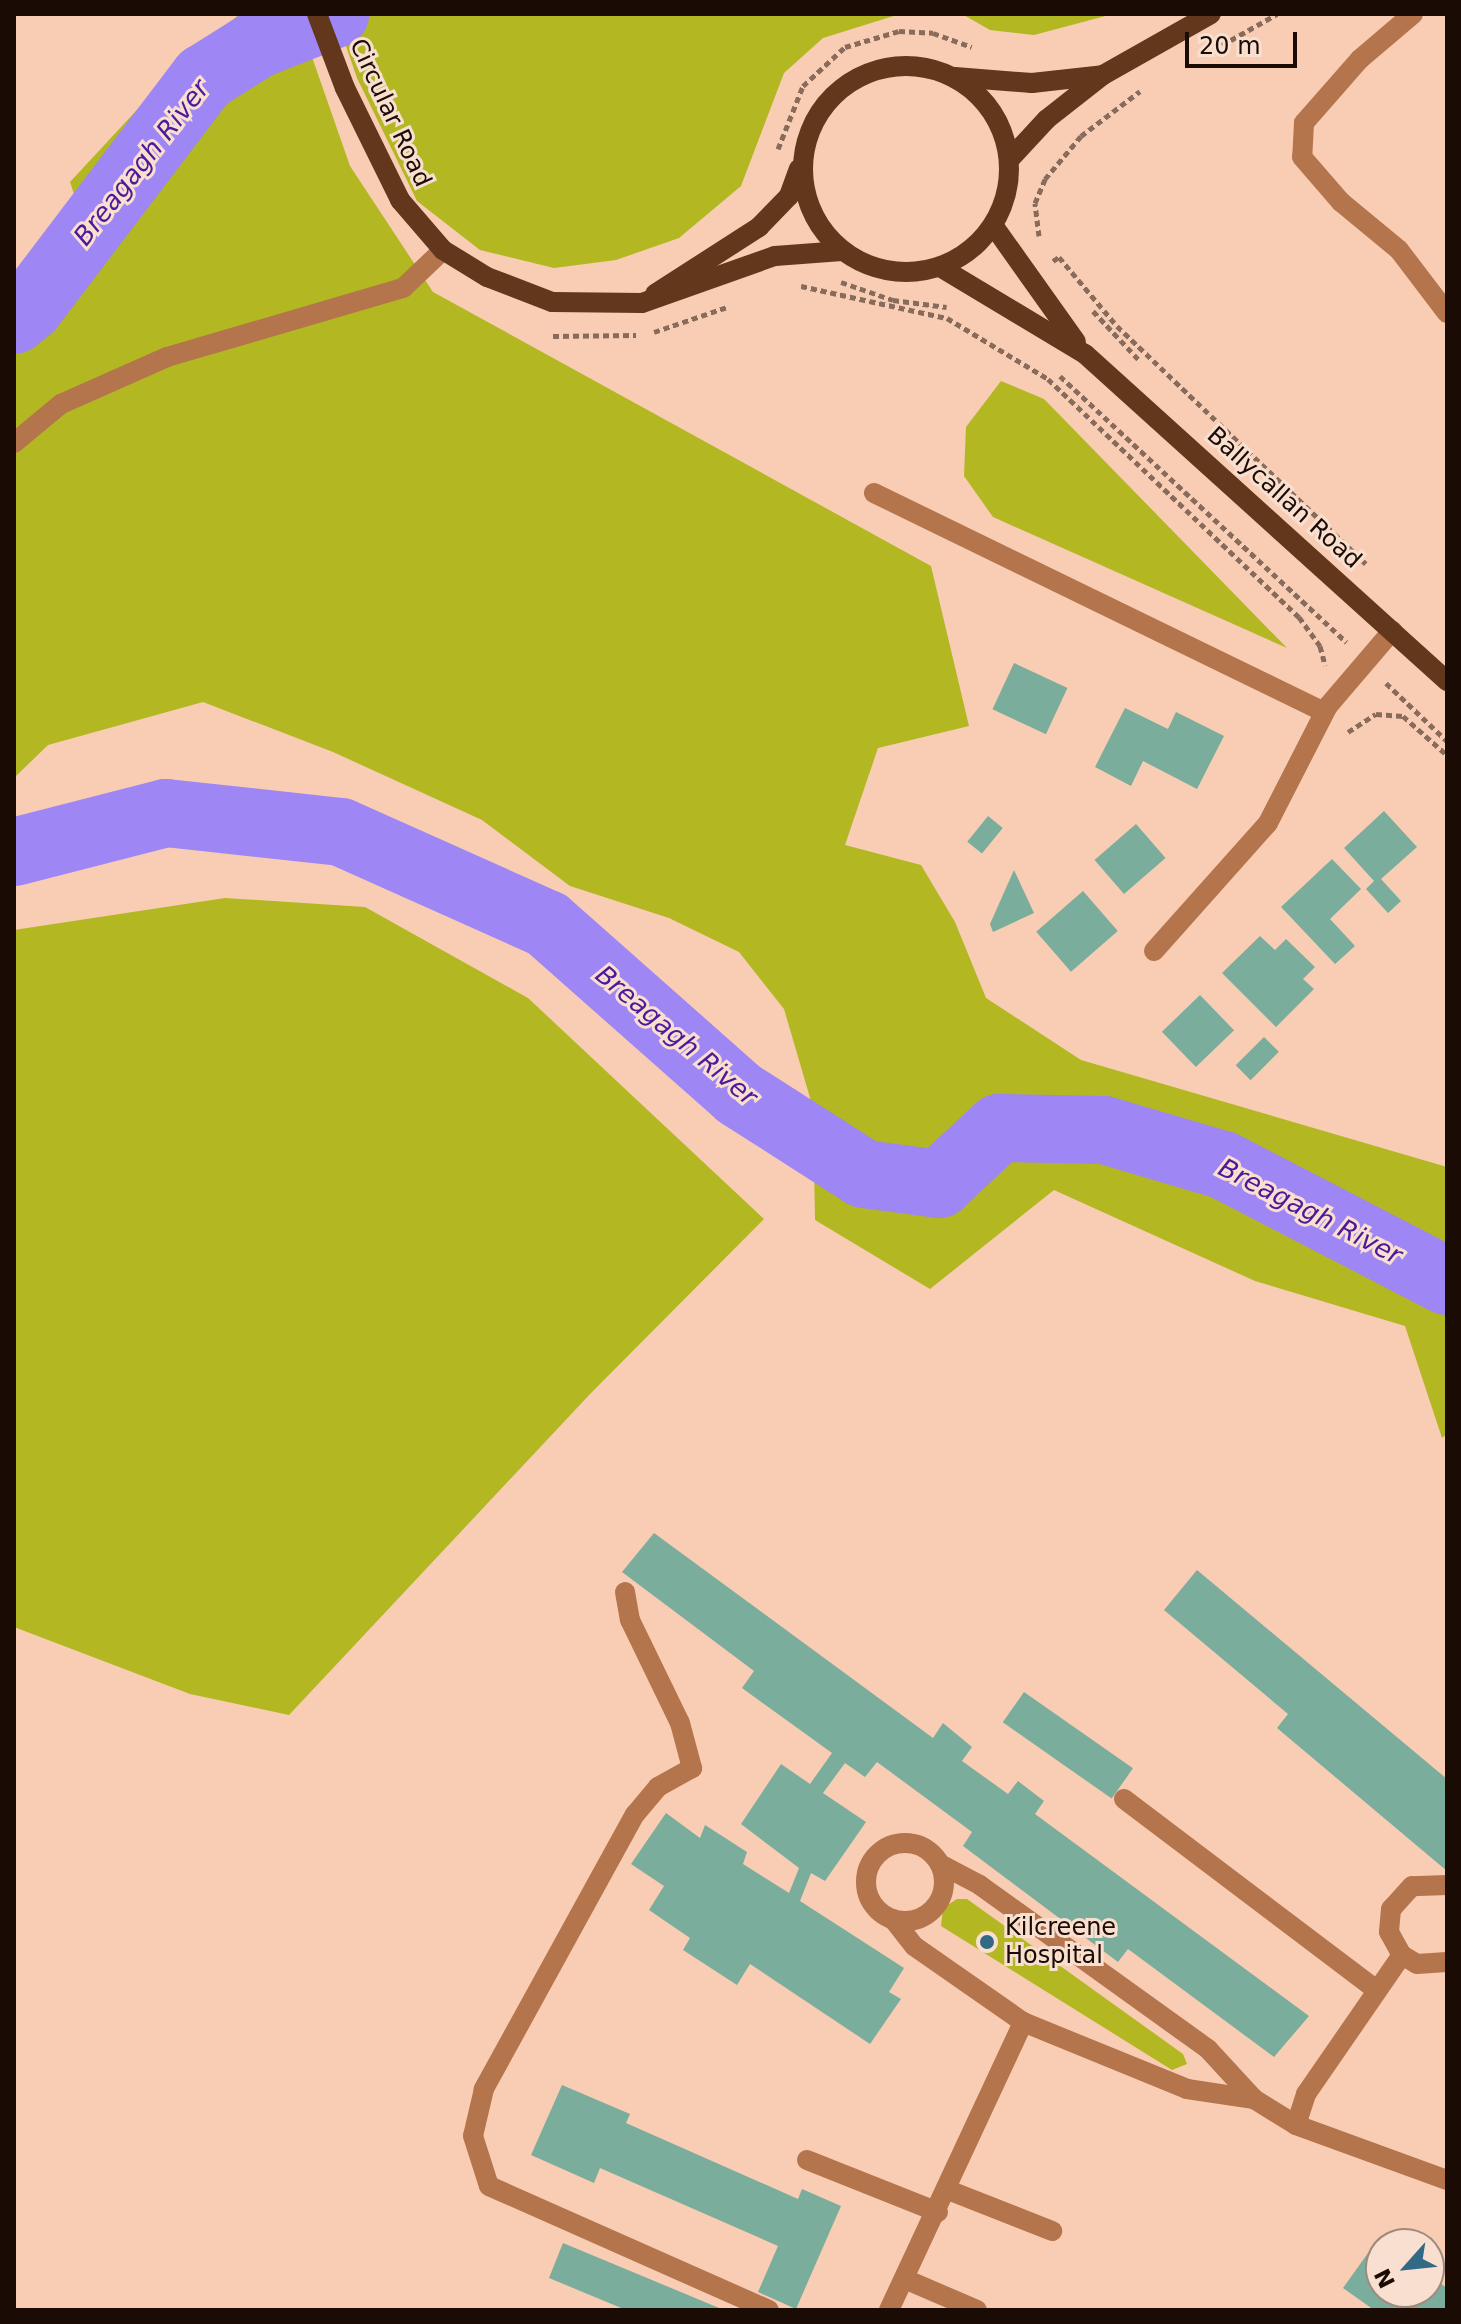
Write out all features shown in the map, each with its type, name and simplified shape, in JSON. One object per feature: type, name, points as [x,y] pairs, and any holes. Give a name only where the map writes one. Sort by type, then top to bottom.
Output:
[{"type":"main road","name":"Circular Road","points":[[317,14],[345,88],[400,200],[443,250],[487,277],[552,302],[642,303],[775,256],[842,251]]},
{"type":"main road","name":"Circular Road","points":[[1009,160],[1047,119],[1103,75],[1211,14]]},
{"type":"main road","name":"Circular Road","points":[[642,303],[759,227],[789,196],[810,127],[823,108],[856,77],[888,66],[922,66],[955,77],[1032,83],[1103,75]]},
{"type":"main road","name":"Circular Road","points":[[802,160],[805,195],[819,226],[842,251],[872,267],[906,272],[940,267],[970,251],[993,225],[1007,194],[1009,160],[1000,127],[988,108],[955,77]]},
{"type":"main road","name":"Ballycallan Road","points":[[993,225],[1085,354]]},
{"type":"main road","name":"Ballycallan Road","points":[[940,267],[1085,354],[1447,681]]},
{"type":"street","points":[[1413,14],[1360,59],[1304,123],[1302,157],[1341,202],[1399,250],[1447,313]]},
{"type":"street","points":[[14,443],[61,404],[167,357],[403,288],[443,250]]},
{"type":"street","points":[[874,493],[1324,712]]},
{"type":"street","points":[[1154,951],[1268,823],[1324,712],[1364,658],[1392,631]]},
{"type":"street","points":[[625,1592],[630,1620],[680,1723],[692,1768],[658,1787],[635,1814],[484,2089],[473,2136],[489,2186],[769,2310]]},
{"type":"street","points":[[1124,1799],[1377,1990]]},
{"type":"street","points":[[893,1919],[919,1919],[939,1902],[944,1890],[940,1864],[933,1854],[910,1843],[885,1848],[876,1857],[866,1880],[868,1893],[882,1913],[893,1919],[914,1946],[1023,2022],[1187,2089],[1254,2099]]},
{"type":"street","points":[[940,1864],[980,1885],[1208,2049],[1254,2099],[1296,2125],[1447,2180]]},
{"type":"street","points":[[1447,1885],[1412,1886],[1391,1909],[1389,1932],[1402,1955],[1417,1964],[1447,1962]]},
{"type":"street","points":[[1296,2125],[1306,2094],[1402,1955]]},
{"type":"street","points":[[889,2310],[907,2280],[1023,2022]]},
{"type":"street","points":[[807,2160],[938,2212]]},
{"type":"street","points":[[948,2190],[1052,2231]]},
{"type":"street","points":[[907,2280],[977,2310]]},
{"type":"path","points":[[1210,52],[1277,14]]},
{"type":"path","points":[[774,159],[803,86],[845,47],[899,31],[933,33],[976,50]]},
{"type":"path","points":[[1040,240],[1035,203],[1045,179],[1081,136],[1143,89]]},
{"type":"path","points":[[1044,252],[1060,274]]},
{"type":"path","points":[[1059,257],[1117,326],[1371,569]]},
{"type":"path","points":[[828,276],[893,300],[957,312]]},
{"type":"path","points":[[796,286],[819,286],[861,303],[947,318],[1048,379],[1299,617],[1323,652],[1320,677]]},
{"type":"path","points":[[1078,296],[1150,372]]},
{"type":"path","points":[[553,336],[623,337],[673,329],[733,305]]},
{"type":"path","points":[[1052,367],[1364,658],[1447,741]]},
{"type":"path","points":[[1340,734],[1376,714],[1403,716],[1447,755]]},
{"type":"shaded area","points":[[240,14],[297,14],[350,166],[433,292],[931,566],[969,726],[878,748],[845,845],[921,865],[955,922],[986,998],[1081,1060],[1447,1167],[1447,1434],[1442,1438],[1405,1326],[1255,1281],[1054,1190],[930,1289],[815,1220],[813,1108],[784,1009],[739,952],[669,918],[570,886],[482,820],[333,752],[203,702],[48,745],[14,778],[14,325],[44,320],[86,230],[70,182],[185,58]]},
{"type":"shaded area","points":[[335,14],[900,14],[823,38],[784,73],[741,186],[679,238],[616,260],[554,268],[480,250],[417,201],[357,78]]},
{"type":"shaded area","points":[[962,14],[1113,14],[1034,35],[990,30]]},
{"type":"shaded area","points":[[1001,381],[1044,399],[1287,648],[993,517],[964,476],[966,427]]},
{"type":"shaded area","points":[[225,898],[365,907],[528,998],[764,1219],[591,1393],[289,1715],[190,1694],[14,1627],[14,930]]},
{"type":"shaded area","points":[[957,1899],[967,1899],[1183,2054],[1187,2064],[1172,2070],[941,1926],[943,1908]]},
{"type":"building","points":[[1014,663],[1067,688],[1046,734],[992,709]]},
{"type":"building","points":[[1125,708],[1168,729],[1176,712],[1224,736],[1197,789],[1143,761],[1131,786],[1095,767]]},
{"type":"building","points":[[1384,811],[1417,847],[1381,879],[1401,901],[1388,913],[1366,889],[1374,881],[1344,848]]},
{"type":"building","points":[[988,816],[1003,828],[982,854],[967,842]]},
{"type":"building","points":[[1136,824],[1166,858],[1124,894],[1094,860]]},
{"type":"building","points":[[1332,859],[1361,889],[1330,919],[1355,946],[1335,964],[1281,907]]},
{"type":"building","points":[[1014,870],[1034,913],[993,932],[990,924]]},
{"type":"building","points":[[1083,891],[1118,931],[1071,972],[1036,932]]},
{"type":"building","points":[[1260,936],[1275,950],[1286,939],[1315,967],[1303,979],[1314,989],[1276,1027],[1222,973]]},
{"type":"building","points":[[1200,995],[1234,1030],[1196,1067],[1162,1032]]},
{"type":"building","points":[[1264,1037],[1279,1052],[1251,1080],[1236,1065]]},
{"type":"building","points":[[654,1533],[933,1738],[943,1723],[972,1747],[962,1761],[1008,1794],[1018,1781],[1044,1801],[1035,1814],[1309,2016],[1274,2057],[1128,1949],[1118,1962],[963,1846],[972,1832],[877,1762],[865,1777],[845,1763],[823,1793],[866,1822],[825,1881],[811,1873],[800,1901],[904,1968],[889,1992],[901,1999],[870,2044],[750,1964],[737,1985],[683,1950],[690,1938],[649,1910],[664,1886],[631,1864],[666,1813],[700,1838],[705,1825],[747,1852],[743,1864],[789,1893],[799,1868],[741,1824],[781,1764],[810,1784],[832,1753],[742,1688],[754,1671],[622,1572]]},
{"type":"building","points":[[1197,1570],[1447,1779],[1447,1871],[1277,1728],[1288,1714],[1164,1610]]},
{"type":"building","points":[[1024,1692],[1133,1768],[1112,1799],[1003,1722]]},
{"type":"building","points":[[562,2085],[630,2114],[626,2123],[798,2199],[802,2189],[841,2206],[796,2309],[758,2292],[778,2246],[600,2168],[594,2183],[531,2155]]},
{"type":"building","points":[[563,2243],[724,2310],[626,2310],[549,2278]]},
{"type":"building","points":[[1365,2257],[1365,2304],[1343,2288]]},
{"type":"building","points":[[1445,2287],[1447,2288],[1447,2310],[1371,2308],[1445,2308]]},
{"type":"waterway","name":"Breagagh River","points":[[14,320],[30,307],[204,78],[258,44],[335,14]]},
{"type":"waterway","name":"Breagagh River","points":[[14,852],[166,813],[341,832],[547,924],[739,1094],[864,1174],[939,1184],[999,1128],[1104,1130],[1223,1165],[1447,1281]]},
{"type":"place","name":"Kilcreene Hospital","points":[[987,1942]]}]
